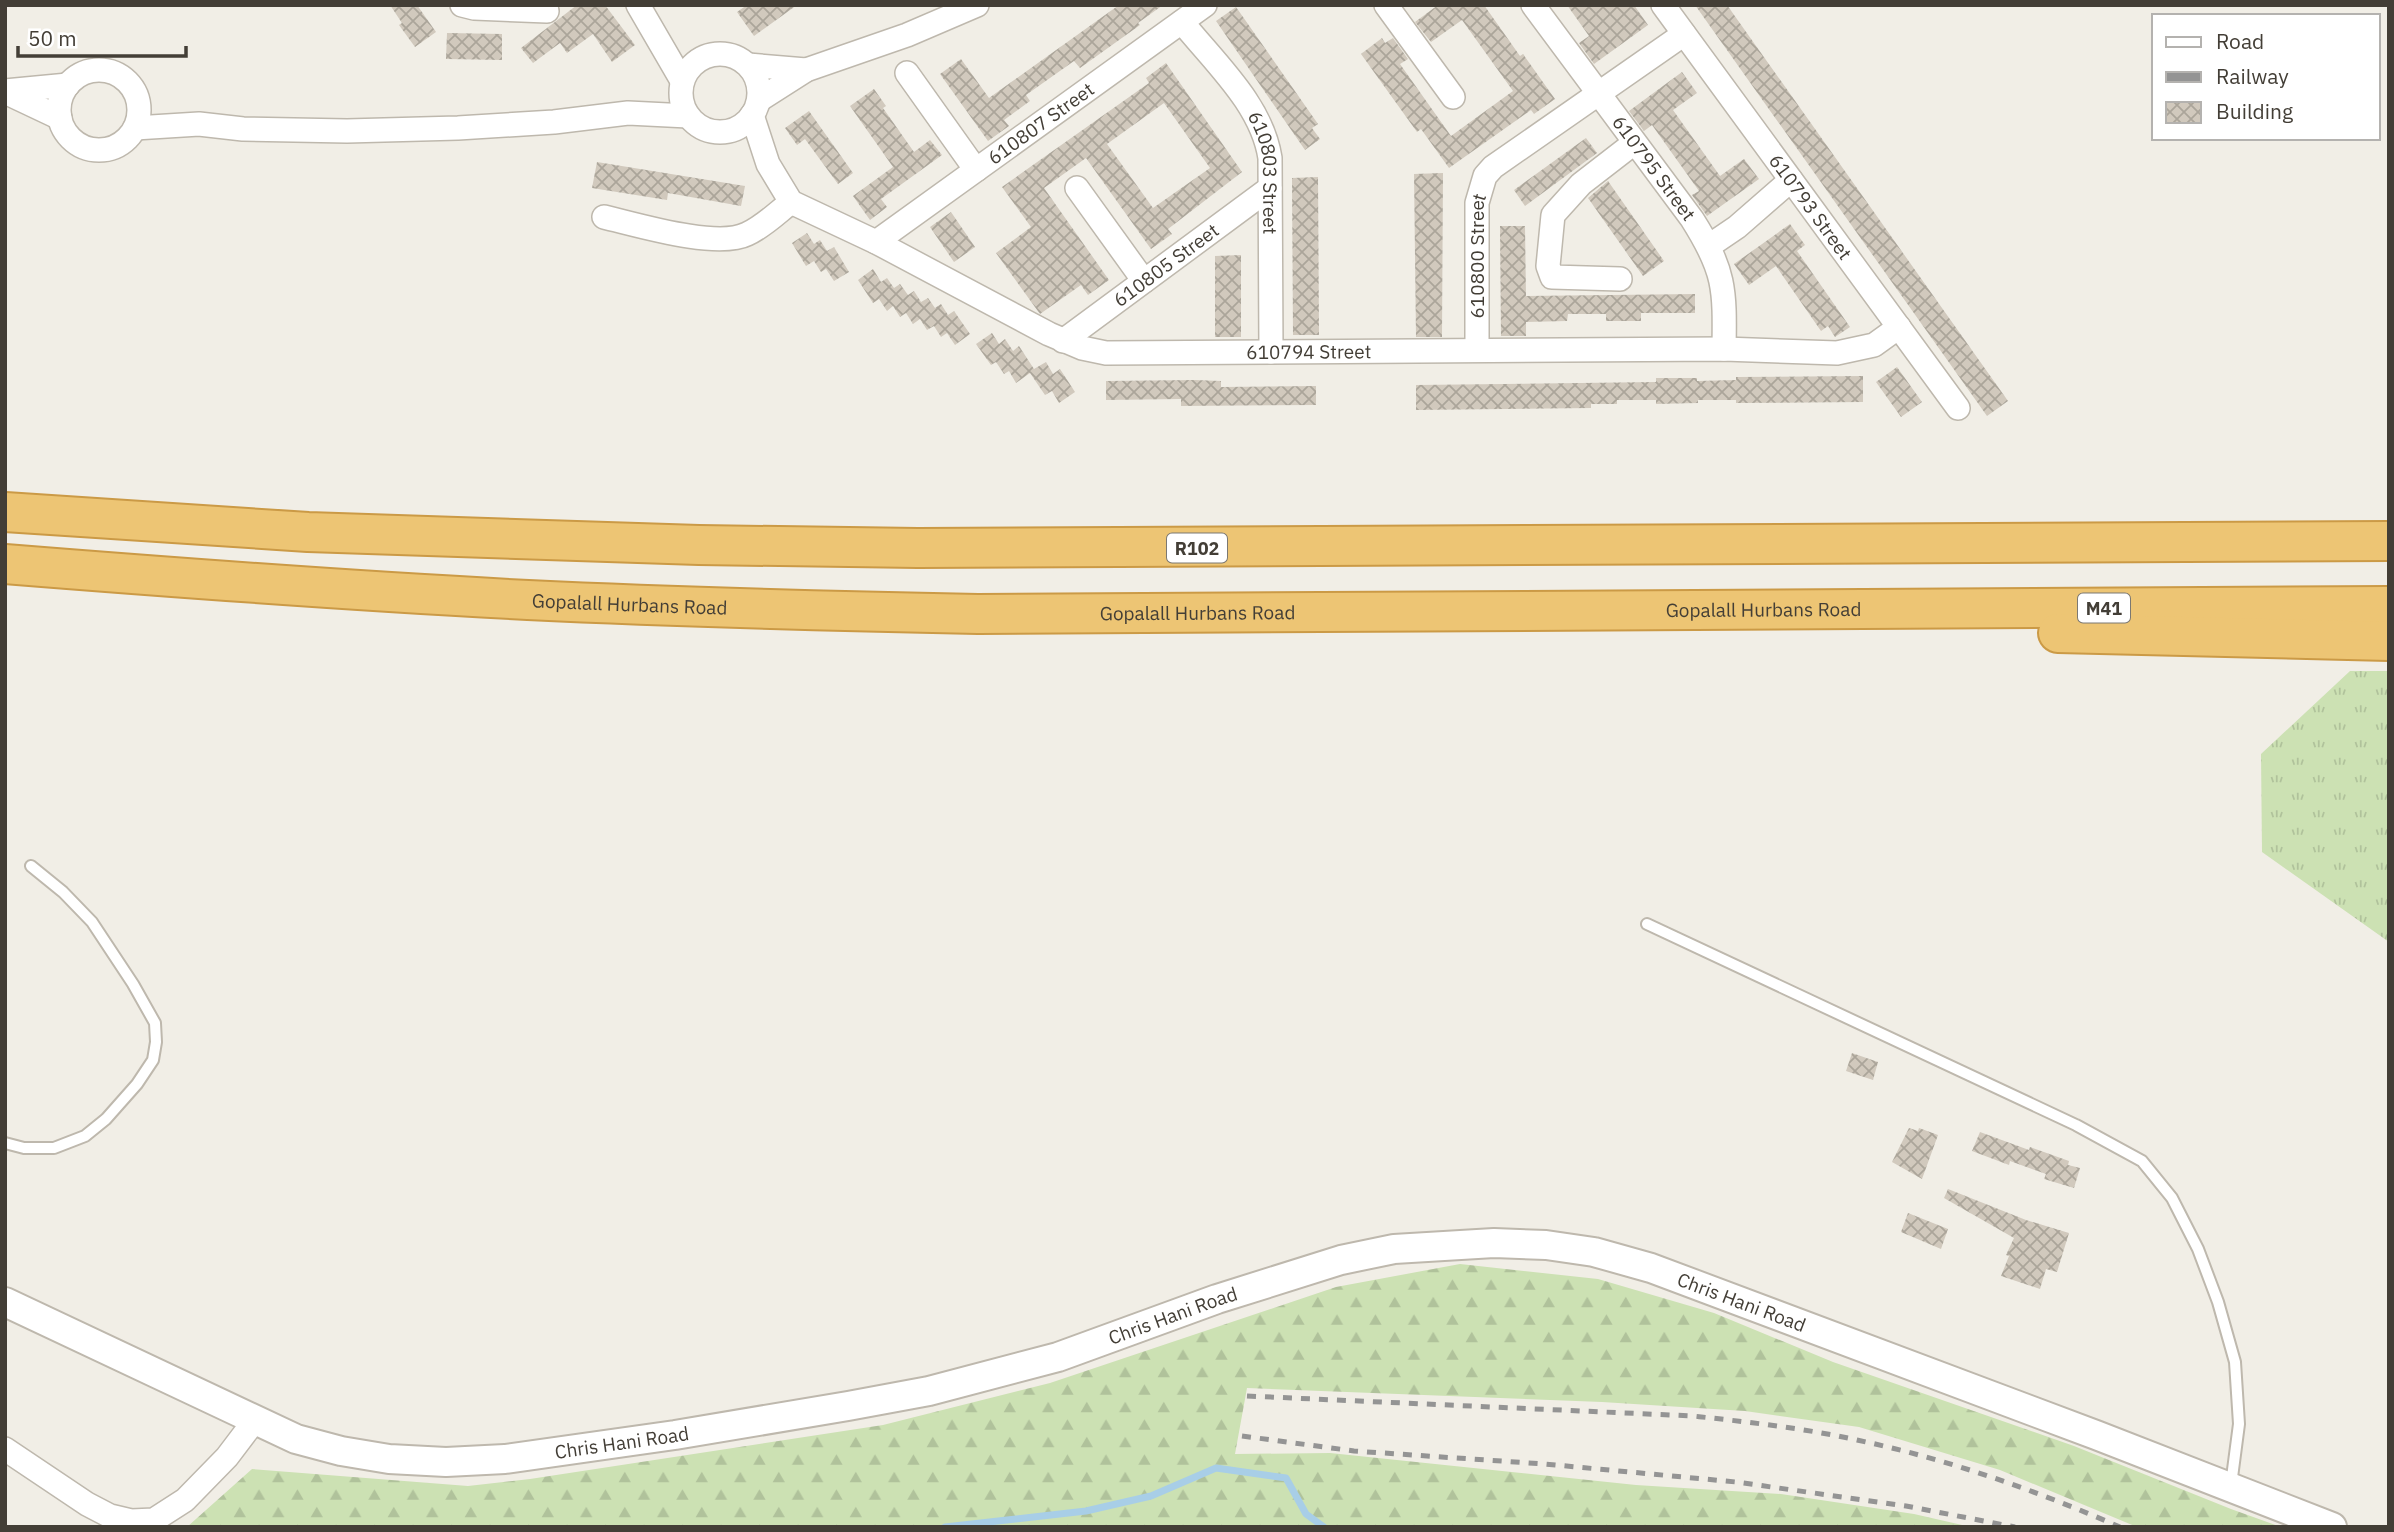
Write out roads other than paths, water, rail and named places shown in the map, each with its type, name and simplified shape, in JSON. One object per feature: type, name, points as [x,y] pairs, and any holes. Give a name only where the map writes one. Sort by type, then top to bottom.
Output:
[{"type":"highway","name":"R102","points":[[5,512],[308,532],[699,545],[918,548],[2389,541]]},
{"type":"highway","name":"Gopalall Hurbans Road","points":[[5,564],[457,596],[782,610],[978,614],[2389,606]]},
{"type":"highway","points":[[1819,610],[1878,625],[2002,632],[2389,641]]},
{"type":"street","points":[[462,5],[474,8],[547,11]]},
{"type":"street","points":[[638,5],[681,84],[683,108],[688,116],[701,127],[718,132],[726,132],[742,125],[755,108],[806,70],[907,35],[977,5]]},
{"type":"street","name":"610807 Street","points":[[876,242],[1205,5]]},
{"type":"street","points":[[1386,5],[1453,97]]},
{"type":"street","name":"610795 Street","points":[[1533,5],[1692,219],[1709,246],[1720,272],[1725,299],[1724,349]]},
{"type":"street","name":"610793 Street","points":[[1663,5],[1958,408]]},
{"type":"street","name":"610803 Street","points":[[1182,22],[1259,119],[1269,149],[1271,352]]},
{"type":"street","points":[[654,33],[701,58]]},
{"type":"street","name":"610800 Street","points":[[1477,349],[1477,203],[1485,176],[1493,167],[1684,34]]},
{"type":"street","points":[[604,218],[708,239],[727,240],[747,235],[791,202],[768,164],[755,108],[758,82],[748,65],[737,57],[723,53],[701,58],[681,84],[628,113]]},
{"type":"street","points":[[748,65],[806,70]]},
{"type":"street","points":[[103,70],[115,73],[126,81],[139,103],[139,116],[128,138],[118,146],[106,150],[82,147],[71,140],[60,118],[60,100],[68,85],[90,71],[103,70]]},
{"type":"street","points":[[907,73],[976,170]]},
{"type":"street","points":[[5,92],[68,85]]},
{"type":"street","points":[[5,92],[60,118]]},
{"type":"street","points":[[139,103],[199,124]]},
{"type":"street","points":[[135,128],[199,124],[243,129],[347,131],[554,122],[628,113],[688,116]]},
{"type":"street","points":[[726,132],[768,164]]},
{"type":"street","points":[[1620,279],[1552,276],[1548,266],[1553,215],[1581,184],[1634,143]]},
{"type":"street","points":[[1709,246],[1737,227],[1791,180]]},
{"type":"street","points":[[1077,188],[1144,281]]},
{"type":"street","name":"610805 Street","points":[[1063,341],[1269,188]]},
{"type":"street","name":"610794 Street","points":[[791,202],[876,242],[1063,341],[1106,353],[1477,349],[1724,349],[1837,353],[1874,345],[1899,327]]},
{"type":"street","name":"Chris Hani Road","points":[[5,1302],[296,1439],[341,1451],[388,1459],[446,1462],[505,1459],[675,1435],[942,1388],[1058,1357],[1217,1299],[1342,1260],[1394,1249],[1494,1243],[1546,1245],[1594,1252],[1651,1268],[2332,1527]]},
{"type":"street","points":[[5,1449],[87,1504],[110,1516],[131,1521],[154,1520],[185,1500],[227,1457],[255,1420]]},
{"type":"lane","points":[[5,1143],[24,1148],[54,1148],[85,1136],[106,1119],[137,1084],[153,1060],[156,1042],[155,1023],[134,984],[92,922],[63,892],[31,866]]},
{"type":"lane","points":[[1647,924],[2076,1125],[2142,1161],[2172,1198],[2198,1249],[2218,1302],[2235,1362],[2239,1424],[2231,1487]]},
{"type":"waterway","points":[[945,1527],[1086,1511],[1151,1496],[1216,1468],[1286,1478],[1306,1514],[1324,1527]]},
{"type":"railway","points":[[1247,1396],[1693,1416],[1796,1429],[1891,1448],[1957,1466],[2056,1500],[2120,1527]]},
{"type":"railway","points":[[1242,1436],[1354,1451],[1545,1464],[1736,1482],[1906,1506],[2015,1527]]}]
